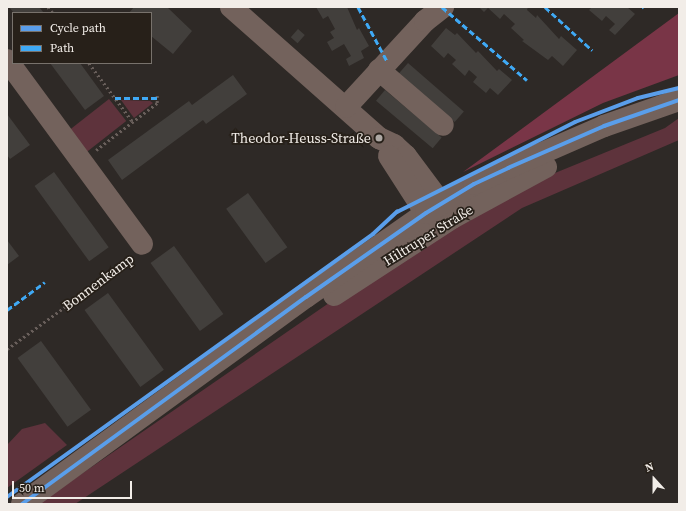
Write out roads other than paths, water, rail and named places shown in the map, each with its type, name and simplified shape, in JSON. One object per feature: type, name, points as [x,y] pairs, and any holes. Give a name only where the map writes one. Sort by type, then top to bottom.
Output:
[{"type":"street","points":[[231,7],[379,138],[439,216]]},
{"type":"street","points":[[346,108],[426,20],[444,7]]},
{"type":"street","name":"Bonnenkamp","points":[[7,60],[142,244]]},
{"type":"street","points":[[379,70],[443,124]]},
{"type":"street","name":"Hiltruper Straße","points":[[22,504],[190,383],[315,308],[439,216],[508,168],[604,126],[679,100]]},
{"type":"street","name":"Hiltruper Straße","points":[[439,216],[562,159],[679,109]]},
{"type":"place","name":"Theodor-Heuss-Straße","points":[[379,138]]}]
